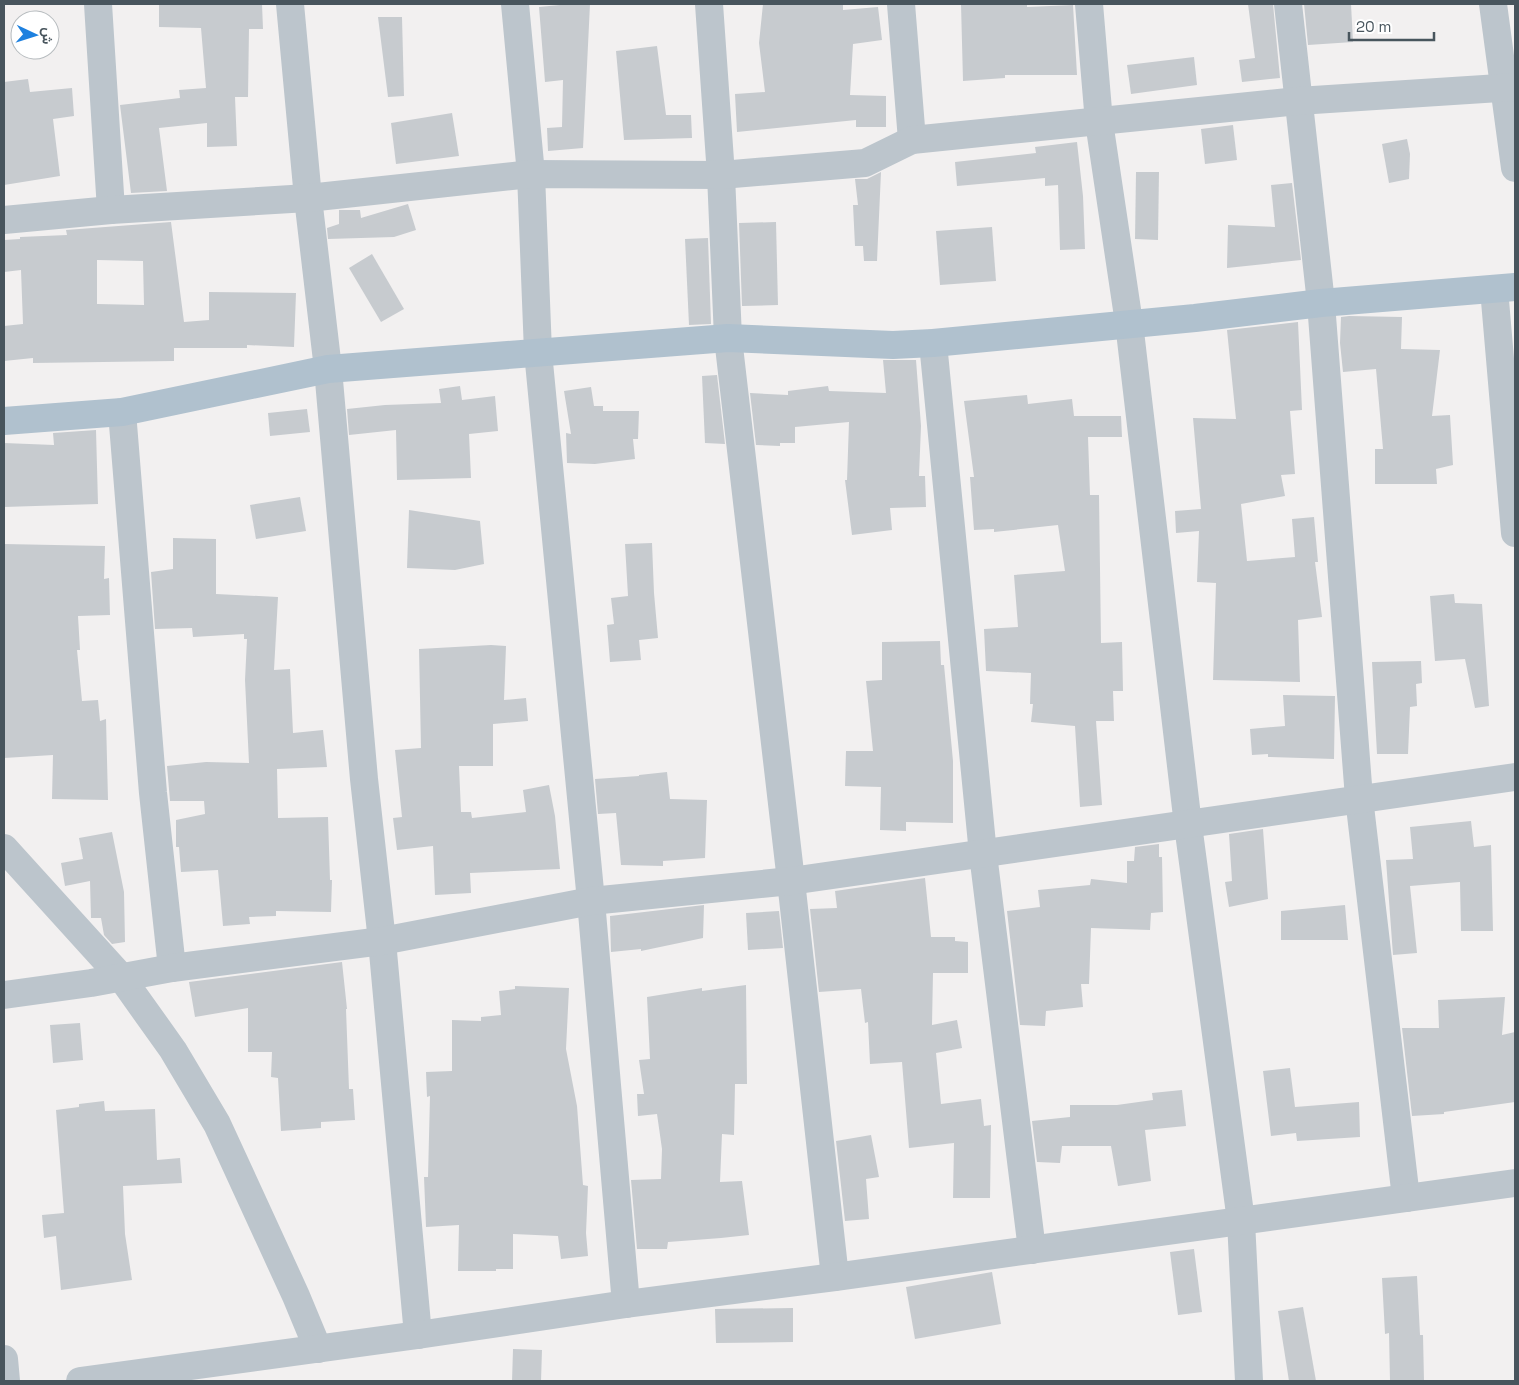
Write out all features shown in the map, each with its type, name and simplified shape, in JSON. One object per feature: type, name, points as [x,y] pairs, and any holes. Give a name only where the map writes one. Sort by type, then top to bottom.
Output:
[{"type":"main road","points":[[4,421],[122,412],[328,369],[728,338],[893,345],[933,343],[1195,318],[1321,303],[1505,288]]},
{"type":"street","points":[[98,4],[111,210]]},
{"type":"street","points":[[290,4],[308,198],[328,369],[364,779],[382,941],[418,1335]]},
{"type":"street","points":[[515,4],[531,174],[538,352],[591,901],[626,1304]]},
{"type":"street","points":[[709,4],[721,175],[728,338],[835,1277]]},
{"type":"street","points":[[901,4],[912,140]]},
{"type":"street","points":[[1089,4],[1099,122],[1129,323],[1188,825],[1241,1221],[1248,1381]]},
{"type":"street","points":[[1288,4],[1321,303],[1359,798],[1406,1198]]},
{"type":"street","points":[[1492,4],[1510,88],[1515,168]]},
{"type":"street","points":[[4,220],[111,210],[308,198],[531,174],[721,175],[865,163],[912,140],[1298,101],[1510,88]]},
{"type":"street","points":[[1505,288],[1515,533]]},
{"type":"street","points":[[933,343],[983,854],[1032,1250]]},
{"type":"street","points":[[122,412],[152,793],[172,968]]},
{"type":"street","points":[[4,995],[172,968],[382,941],[591,901],[791,881],[1515,777]]},
{"type":"street","points":[[4,848],[121,977],[173,1050],[217,1124],[296,1296],[318,1349]]},
{"type":"street","points":[[80,1381],[418,1335],[626,1304],[1515,1183]]},
{"type":"street","points":[[4,1359],[6,1381]]},
{"type":"building","points":[[159,4],[262,4],[263,29],[249,29],[248,97],[235,97],[237,146],[207,147],[207,123],[159,128],[167,191],[131,193],[120,105],[180,98],[179,90],[206,88],[201,28],[159,27]]},
{"type":"building","points":[[590,4],[583,148],[548,151],[547,128],[562,127],[563,80],[545,82],[539,7]]},
{"type":"building","points":[[763,4],[843,4],[843,10],[878,7],[882,40],[853,44],[850,95],[886,96],[886,127],[856,127],[856,120],[737,132],[735,94],[765,92],[759,43]]},
{"type":"building","points":[[961,4],[1027,4],[1027,7],[1073,5],[1077,75],[1005,75],[1005,78],[963,81]]},
{"type":"building","points":[[1248,4],[1273,4],[1280,78],[1242,82],[1239,60],[1255,58]]},
{"type":"building","points":[[1304,4],[1351,4],[1353,42],[1308,45]]},
{"type":"building","points":[[378,17],[402,17],[404,96],[388,97]]},
{"type":"building","points":[[657,46],[666,115],[691,115],[692,138],[624,140],[616,51]]},
{"type":"building","points":[[1194,57],[1197,85],[1131,94],[1127,65]]},
{"type":"building","points":[[28,79],[30,92],[72,88],[74,116],[53,119],[60,176],[4,185],[4,82]]},
{"type":"building","points":[[452,113],[459,156],[396,164],[391,123]]},
{"type":"building","points":[[1233,125],[1237,160],[1205,164],[1201,129]]},
{"type":"building","points":[[1407,139],[1410,154],[1409,179],[1389,183],[1382,144]]},
{"type":"building","points":[[1077,142],[1083,196],[1085,249],[1060,250],[1058,185],[1045,186],[1045,178],[957,186],[955,162],[1036,153],[1035,147]]},
{"type":"building","points":[[881,172],[877,261],[864,261],[863,246],[855,246],[853,205],[858,205],[855,179],[867,179]]},
{"type":"building","points":[[1136,172],[1159,172],[1158,240],[1135,239]]},
{"type":"building","points":[[1292,183],[1301,260],[1227,268],[1228,225],[1275,227],[1271,185]]},
{"type":"building","points":[[408,204],[416,230],[394,237],[328,239],[327,228],[339,224],[339,210],[360,210],[361,218]]},
{"type":"building","points":[[171,222],[184,322],[209,320],[209,292],[296,293],[294,347],[247,345],[247,348],[174,348],[174,361],[33,363],[33,358],[4,361],[4,326],[23,324],[21,270],[4,272],[4,240],[20,239],[20,237],[67,235],[66,230]],"holes":[[[97,260],[143,261],[144,305],[97,304]]]},
{"type":"building","points":[[776,222],[778,305],[742,306],[739,223]]},
{"type":"building","points":[[992,227],[996,281],[940,285],[936,231]]},
{"type":"building","points":[[708,238],[711,324],[689,325],[685,239]]},
{"type":"building","points":[[372,254],[404,309],[381,322],[349,268]]},
{"type":"building","points":[[1341,317],[1402,317],[1401,349],[1440,350],[1432,416],[1450,415],[1453,465],[1436,469],[1437,484],[1375,484],[1375,449],[1383,449],[1376,369],[1343,372],[1340,343]]},
{"type":"building","points":[[1298,322],[1302,410],[1290,411],[1295,474],[1281,475],[1285,496],[1241,504],[1247,561],[1295,557],[1292,519],[1314,517],[1318,562],[1315,562],[1322,617],[1298,620],[1300,682],[1213,680],[1216,583],[1197,582],[1199,531],[1176,533],[1175,511],[1201,509],[1193,418],[1236,419],[1227,330]]},
{"type":"building","points":[[883,360],[916,360],[921,426],[919,476],[925,476],[926,507],[890,508],[892,530],[852,535],[845,480],[847,480],[849,422],[795,427],[795,443],[780,443],[780,446],[756,445],[750,393],[788,395],[788,391],[828,386],[829,391],[886,393]]},
{"type":"building","points":[[717,375],[725,444],[705,443],[702,376]]},
{"type":"building","points":[[460,386],[462,400],[495,396],[498,431],[469,434],[471,478],[397,480],[396,430],[349,435],[347,409],[385,405],[441,403],[439,389]]},
{"type":"building","points":[[591,387],[594,406],[603,406],[603,411],[639,411],[638,439],[633,439],[635,459],[595,464],[567,463],[566,433],[571,434],[564,391]]},
{"type":"building","points":[[1027,395],[1028,404],[1072,399],[1074,416],[1121,416],[1122,437],[1088,437],[1090,495],[1099,495],[1101,643],[1122,642],[1123,691],[1113,691],[1114,721],[1096,721],[1102,805],[1080,807],[1075,726],[1031,722],[1033,704],[1030,704],[1031,673],[986,671],[984,629],[1018,627],[1014,575],[1065,571],[1058,525],[994,532],[994,529],[974,530],[970,477],[974,477],[964,401]]},
{"type":"building","points":[[307,409],[310,432],[270,436],[268,413]]},
{"type":"building","points":[[96,430],[98,504],[4,507],[4,443],[54,445],[53,433]]},
{"type":"building","points":[[300,497],[306,531],[256,539],[250,505]]},
{"type":"building","points":[[409,510],[480,521],[484,564],[455,570],[407,568]]},
{"type":"building","points":[[173,538],[216,539],[216,594],[278,597],[274,670],[290,669],[293,733],[323,730],[327,767],[277,769],[278,818],[328,817],[330,880],[332,880],[331,912],[276,911],[276,916],[249,917],[250,924],[223,926],[218,870],[181,872],[179,847],[176,847],[176,820],[205,814],[204,801],[170,801],[167,766],[206,762],[249,763],[245,680],[247,639],[244,639],[244,634],[193,637],[192,628],[155,629],[151,572],[173,569]]},
{"type":"building","points":[[652,543],[658,638],[639,640],[641,660],[610,662],[607,625],[614,624],[611,598],[628,596],[625,544]]},
{"type":"building","points":[[4,544],[105,546],[104,579],[109,578],[110,615],[78,616],[80,650],[77,650],[82,701],[98,700],[100,721],[106,719],[108,800],[52,799],[53,755],[4,758]]},
{"type":"building","points":[[1454,594],[1455,603],[1482,604],[1489,706],[1475,708],[1465,659],[1435,661],[1430,596]]},
{"type":"building","points":[[940,641],[941,665],[944,665],[953,761],[953,823],[906,822],[906,831],[880,830],[881,787],[845,786],[846,751],[873,751],[866,681],[882,680],[882,642]]},
{"type":"building","points":[[491,645],[506,646],[504,700],[526,698],[528,721],[493,724],[493,766],[459,766],[461,812],[471,812],[472,818],[526,812],[523,790],[549,785],[555,816],[560,869],[470,873],[471,893],[435,895],[433,846],[397,850],[393,818],[402,817],[395,750],[421,748],[419,649]]},
{"type":"building","points":[[1421,661],[1422,683],[1416,684],[1417,706],[1410,707],[1408,754],[1377,754],[1372,662]]},
{"type":"building","points":[[1283,695],[1335,696],[1334,759],[1268,757],[1268,754],[1252,755],[1250,729],[1285,726]]},
{"type":"building","points":[[667,772],[670,799],[707,800],[705,858],[663,861],[663,866],[621,865],[616,813],[598,814],[595,779]]},
{"type":"building","points":[[1471,821],[1474,847],[1491,845],[1493,931],[1461,931],[1460,882],[1410,886],[1417,953],[1393,955],[1386,860],[1413,859],[1410,827]]},
{"type":"building","points":[[1263,829],[1268,899],[1229,907],[1225,882],[1232,881],[1229,834]]},
{"type":"building","points":[[112,832],[124,892],[125,942],[112,944],[104,935],[101,918],[91,918],[90,881],[65,886],[61,863],[83,859],[79,838]]},
{"type":"building","points":[[1159,844],[1159,857],[1162,857],[1163,912],[1151,913],[1150,930],[1091,928],[1089,984],[1081,984],[1083,1007],[1046,1011],[1045,1026],[1020,1025],[1007,911],[1040,907],[1038,890],[1090,885],[1091,879],[1127,883],[1127,861],[1134,861],[1135,847]]},
{"type":"building","points":[[925,878],[931,937],[955,937],[955,941],[968,942],[968,973],[933,973],[932,1025],[957,1020],[962,1048],[936,1053],[941,1104],[981,1099],[984,1126],[991,1125],[990,1198],[953,1198],[954,1143],[909,1148],[902,1062],[870,1064],[868,1022],[865,1023],[861,989],[819,992],[810,909],[837,908],[835,891]]},
{"type":"building","points":[[704,905],[703,938],[641,951],[641,949],[611,952],[610,916]]},
{"type":"building","points":[[1345,905],[1348,940],[1281,940],[1281,911]]},
{"type":"building","points":[[779,911],[783,948],[748,950],[746,913]]},
{"type":"building","points":[[342,962],[347,1009],[349,1089],[353,1089],[355,1120],[321,1122],[321,1128],[281,1131],[278,1078],[271,1077],[272,1052],[248,1052],[248,1008],[195,1017],[189,982]]},
{"type":"building","points":[[746,985],[747,1084],[735,1084],[734,1135],[722,1134],[720,1182],[742,1181],[749,1235],[668,1242],[667,1249],[637,1249],[631,1180],[661,1179],[662,1149],[657,1114],[638,1116],[637,1094],[644,1094],[639,1060],[650,1059],[647,997],[702,988],[702,991]]},
{"type":"building","points":[[515,986],[569,988],[566,1049],[577,1106],[583,1185],[588,1186],[586,1233],[588,1256],[561,1259],[558,1236],[513,1234],[513,1269],[458,1271],[459,1225],[426,1227],[424,1177],[428,1177],[430,1096],[427,1097],[426,1072],[452,1071],[452,1020],[481,1021],[481,1017],[501,1015],[499,991],[515,989]]},
{"type":"building","points":[[1505,997],[1502,1035],[1515,1032],[1515,1102],[1444,1112],[1444,1114],[1412,1116],[1402,1028],[1439,1028],[1438,1000]]},
{"type":"building","points":[[80,1023],[83,1060],[53,1063],[50,1025]]},
{"type":"building","points":[[1290,1068],[1295,1107],[1359,1102],[1360,1137],[1297,1141],[1296,1133],[1271,1136],[1263,1071]]},
{"type":"building","points":[[1182,1090],[1186,1126],[1145,1130],[1151,1181],[1118,1186],[1111,1146],[1062,1146],[1060,1163],[1037,1162],[1032,1121],[1070,1117],[1070,1105],[1117,1105],[1153,1100],[1152,1093]]},
{"type":"building","points":[[104,1101],[105,1111],[155,1109],[157,1160],[180,1158],[182,1183],[123,1186],[125,1234],[132,1280],[61,1290],[56,1236],[44,1238],[42,1215],[64,1213],[56,1110],[79,1107],[79,1104]]},
{"type":"building","points":[[871,1135],[879,1177],[866,1179],[869,1219],[845,1221],[836,1141]]},
{"type":"building","points":[[1194,1249],[1202,1312],[1178,1315],[1170,1252]]},
{"type":"building","points":[[992,1272],[1001,1324],[915,1339],[906,1287]]},
{"type":"building","points":[[1417,1276],[1420,1335],[1423,1335],[1424,1381],[1390,1381],[1389,1333],[1385,1334],[1382,1278]]},
{"type":"building","points":[[1303,1307],[1316,1381],[1289,1381],[1278,1311]]},
{"type":"building","points":[[793,1308],[793,1342],[716,1343],[715,1309]]},
{"type":"building","points":[[513,1349],[542,1350],[541,1381],[512,1381]]}]
